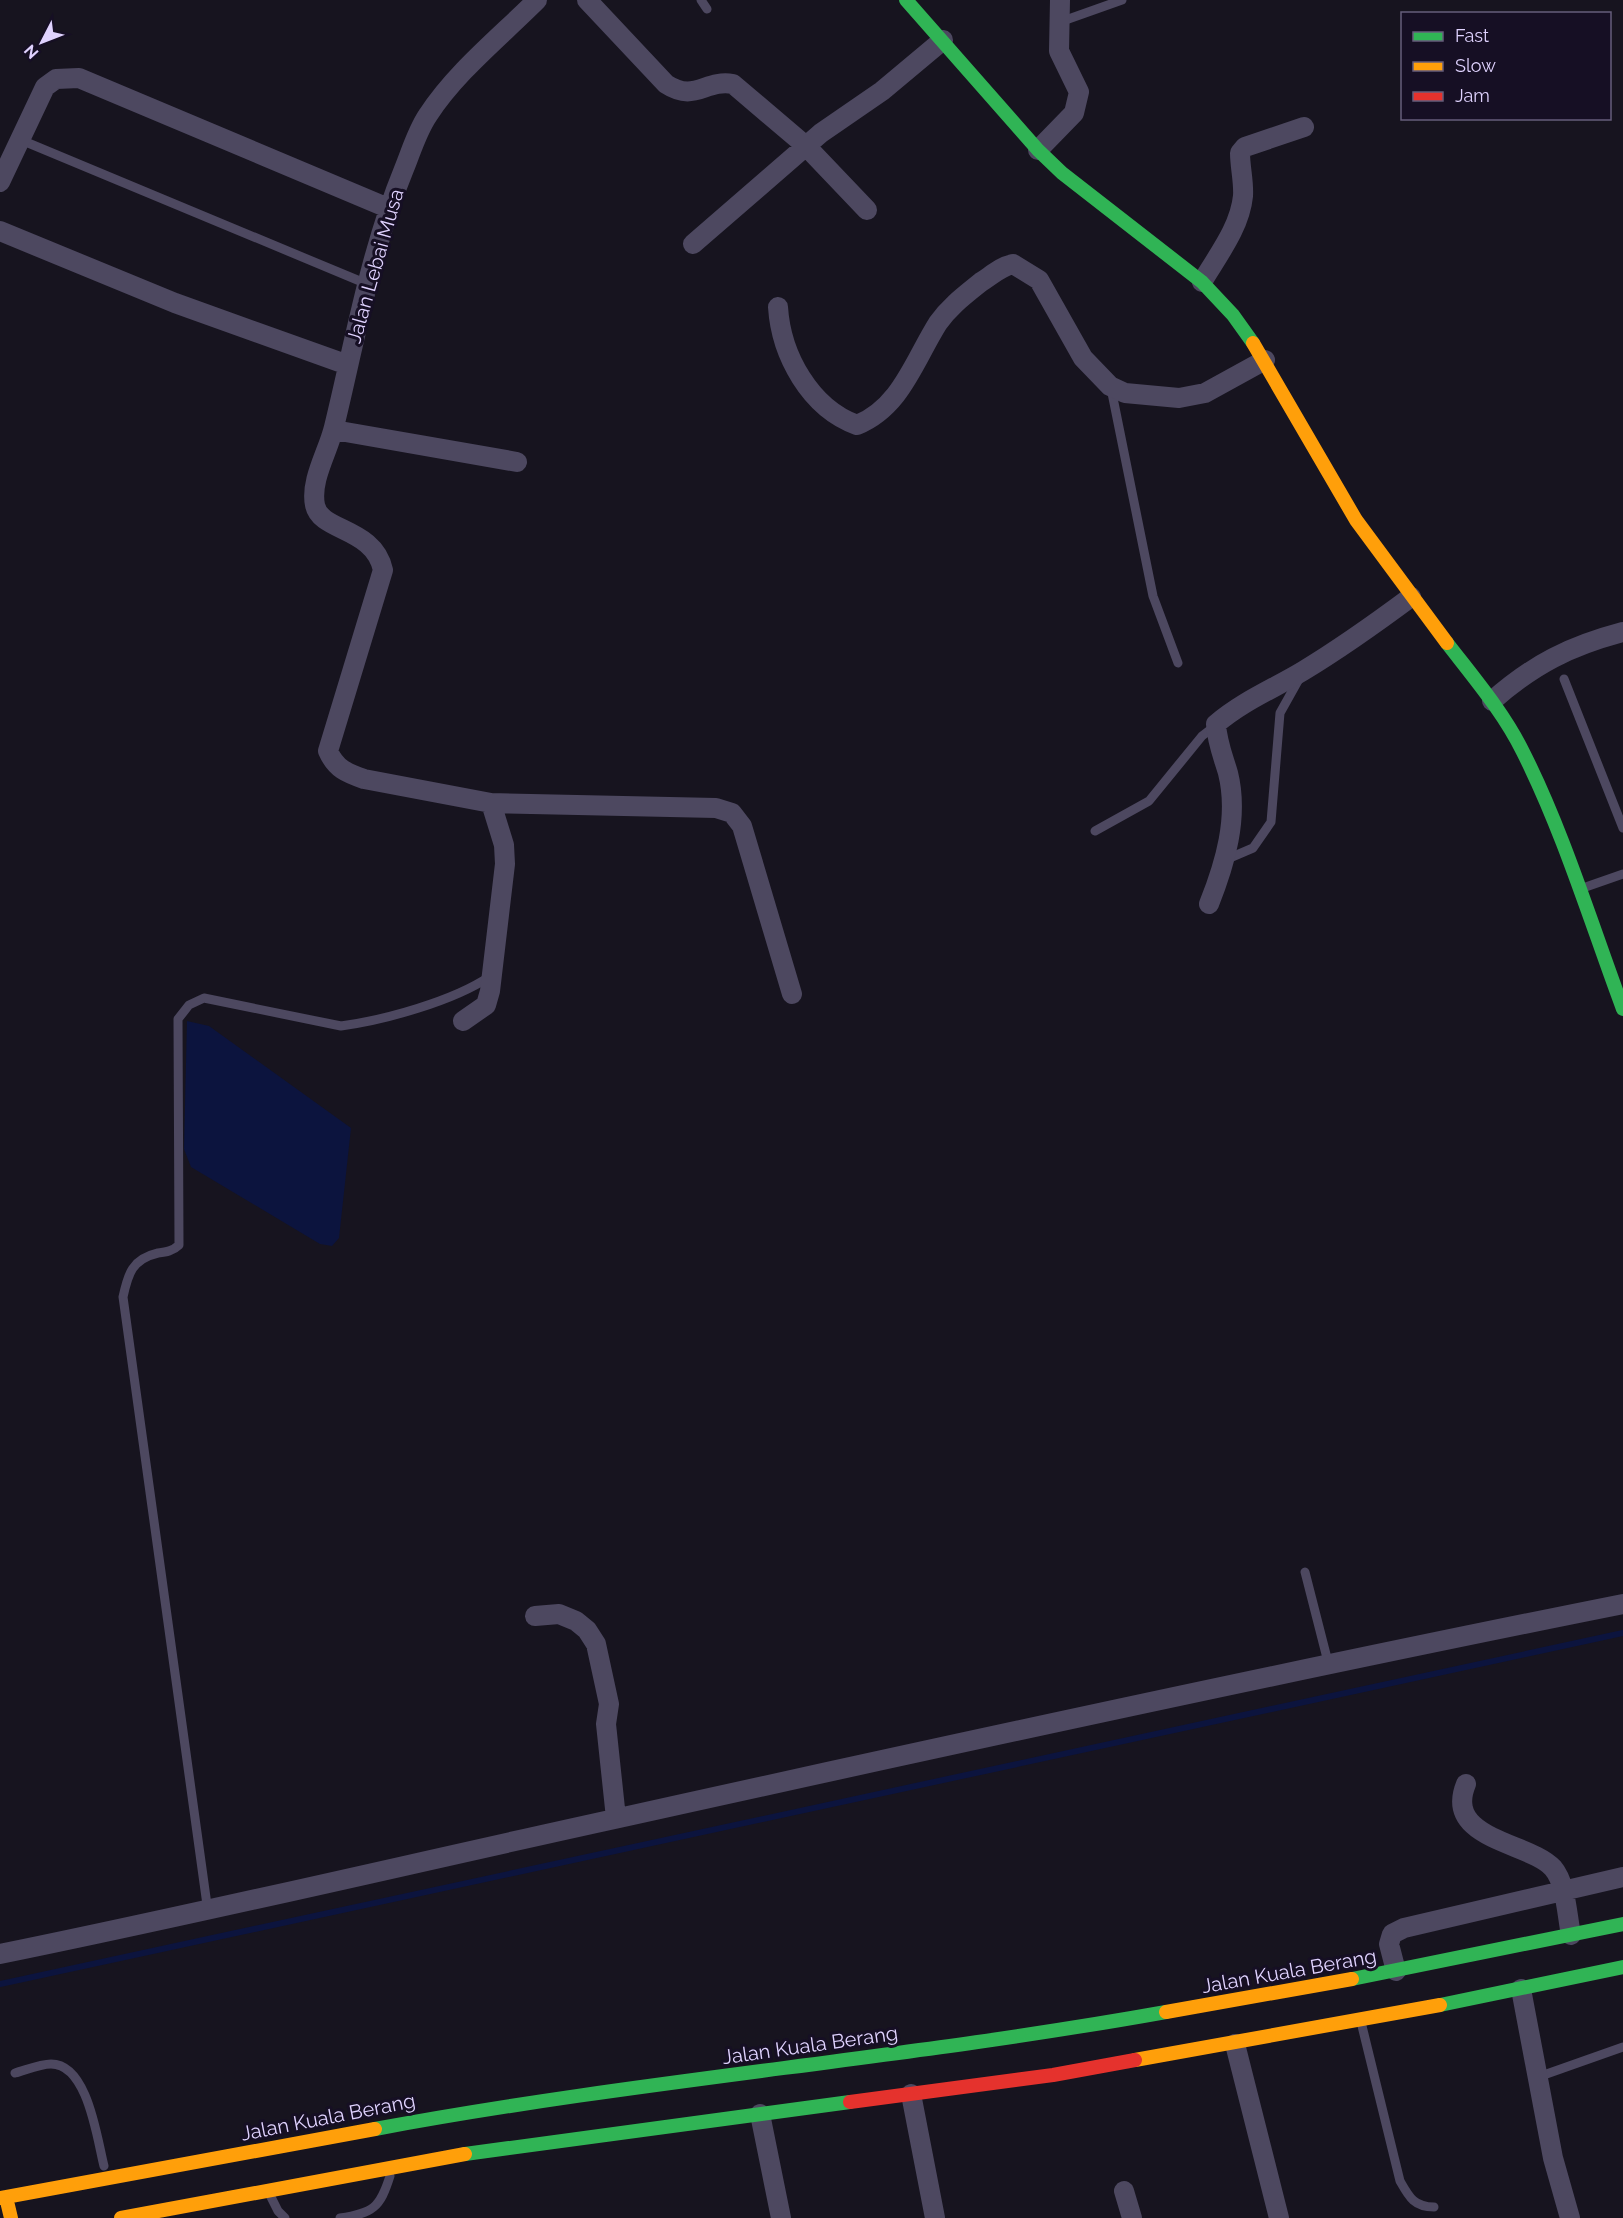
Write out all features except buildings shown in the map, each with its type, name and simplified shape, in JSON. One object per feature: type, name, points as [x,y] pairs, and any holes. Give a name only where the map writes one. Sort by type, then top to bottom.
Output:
[{"type":"main road","points":[[906,0],[1038,150],[1062,173],[1202,282],[1233,315],[1265,360],[1356,520],[1411,597],[1492,701],[1523,751],[1623,1009]]},
{"type":"main road","name":"Jalan Kuala Berang","points":[[2,2193],[278,2147],[487,2108],[1045,2034],[1396,1971],[1623,1924]]},
{"type":"main road","points":[[121,2218],[493,2149],[1053,2075],[1235,2044],[1623,1967]]},
{"type":"main road","points":[[11,2218],[2,2193],[104,2166],[278,2147]]},
{"type":"street","name":"Jalan Lebai Musa","points":[[491,803],[364,779],[345,772],[333,763],[328,751],[383,570],[380,555],[370,544],[325,519],[315,509],[313,493],[334,430],[367,284],[388,208],[427,116],[450,87],[537,0]]},
{"type":"street","points":[[587,0],[666,84],[678,92],[689,93],[722,82],[733,84],[806,146],[867,210]]},
{"type":"street","points":[[1038,150],[1074,113],[1079,92],[1059,51],[1060,0]]},
{"type":"street","points":[[693,244],[806,146],[882,91],[943,40]]},
{"type":"street","points":[[0,183],[45,87],[56,79],[79,78],[388,208]]},
{"type":"street","points":[[1202,282],[1234,227],[1240,211],[1243,195],[1240,153],[1245,147],[1304,127]]},
{"type":"street","points":[[0,231],[175,303],[348,365]]},
{"type":"street","points":[[778,307],[779,328],[795,369],[829,409],[841,419],[857,425],[872,419],[898,393],[938,324],[956,301],[1003,266],[1013,264],[1039,280],[1083,358],[1110,386],[1125,393],[1179,398],[1205,393],[1265,360]]},
{"type":"street","points":[[334,430],[517,462]]},
{"type":"street","points":[[1209,904],[1225,860],[1231,801],[1228,774],[1217,739],[1216,724],[1248,699],[1306,669],[1347,644],[1411,597]]},
{"type":"street","points":[[1492,701],[1521,676],[1561,652],[1623,632]]},
{"type":"street","points":[[463,1021],[486,1005],[492,976],[505,864],[504,845],[491,803],[716,808],[732,813],[742,826],[792,994]]},
{"type":"street","points":[[0,1954],[208,1912],[616,1818],[1328,1662],[1623,1604]]},
{"type":"street","points":[[535,1616],[559,1614],[576,1621],[587,1629],[596,1644],[608,1696],[606,1724],[616,1818]]},
{"type":"street","points":[[1466,1784],[1461,1796],[1463,1809],[1474,1825],[1490,1836],[1546,1862],[1558,1876],[1571,1935]]},
{"type":"street","points":[[1396,1971],[1389,1944],[1392,1934],[1404,1928],[1623,1877]]},
{"type":"street","points":[[1521,1989],[1553,2158],[1570,2218]]},
{"type":"street","points":[[1235,2044],[1277,2217]]},
{"type":"street","points":[[911,2094],[935,2218]]},
{"type":"street","points":[[760,2114],[781,2218]]},
{"type":"street","points":[[1124,2191],[1132,2218]]},
{"type":"lane","points":[[701,0],[707,9]]},
{"type":"lane","points":[[1060,22],[1122,0]]},
{"type":"lane","points":[[21,140],[367,284]]},
{"type":"lane","points":[[1110,386],[1153,596],[1178,663]]},
{"type":"lane","points":[[1225,860],[1253,848],[1271,822],[1275,806],[1280,713],[1288,694],[1306,669]]},
{"type":"lane","points":[[1564,679],[1623,828]]},
{"type":"lane","points":[[1095,831],[1149,801],[1202,736],[1216,724]]},
{"type":"lane","points":[[1578,890],[1623,874]]},
{"type":"lane","points":[[208,1912],[123,1297],[128,1275],[134,1265],[145,1256],[174,1250],[179,1245],[178,1020],[189,1005],[204,998],[341,1026],[364,1023],[460,994],[492,976]]},
{"type":"lane","points":[[1305,1572],[1328,1662]]},
{"type":"lane","points":[[1360,2020],[1400,2181],[1410,2199],[1421,2207],[1434,2207]]},
{"type":"lane","points":[[1538,2077],[1623,2047]]},
{"type":"lane","points":[[15,2073],[51,2064],[63,2067],[72,2074],[86,2096],[104,2166]]},
{"type":"lane","points":[[340,2218],[373,2209],[383,2199],[392,2168]]},
{"type":"lane","points":[[268,2191],[278,2211],[285,2218]]},
{"type":"shaded area","points":[[187,1021],[209,1026],[351,1128],[339,1238],[332,1246],[320,1244],[191,1167],[184,1149]]},
{"type":"waterway","points":[[0,1984],[1623,1633]]},
{"type":"traffic: fast","points":[[906,0],[1038,150],[1062,173],[1202,282],[1233,315],[1253,343]]},
{"type":"traffic: fast","points":[[1447,643],[1498,710],[1538,782],[1564,846],[1623,1009]]},
{"type":"traffic: fast","points":[[1352,1979],[1623,1924]]},
{"type":"traffic: fast","points":[[1440,2005],[1623,1967]]},
{"type":"traffic: fast","points":[[375,2129],[572,2097],[1068,2029],[1166,2012]]},
{"type":"traffic: fast","points":[[465,2154],[850,2102]]},
{"type":"traffic: slow","points":[[1253,343],[1356,520],[1447,643]]},
{"type":"traffic: slow","points":[[1166,2012],[1352,1979]]},
{"type":"traffic: slow","points":[[1135,2060],[1440,2005]]},
{"type":"traffic: slow","points":[[0,2198],[375,2129]]},
{"type":"traffic: slow","points":[[121,2218],[465,2154]]},
{"type":"traffic: slow","points":[[6,2197],[11,2218]]},
{"type":"traffic: jam","points":[[850,2102],[1053,2075],[1135,2060]]}]
